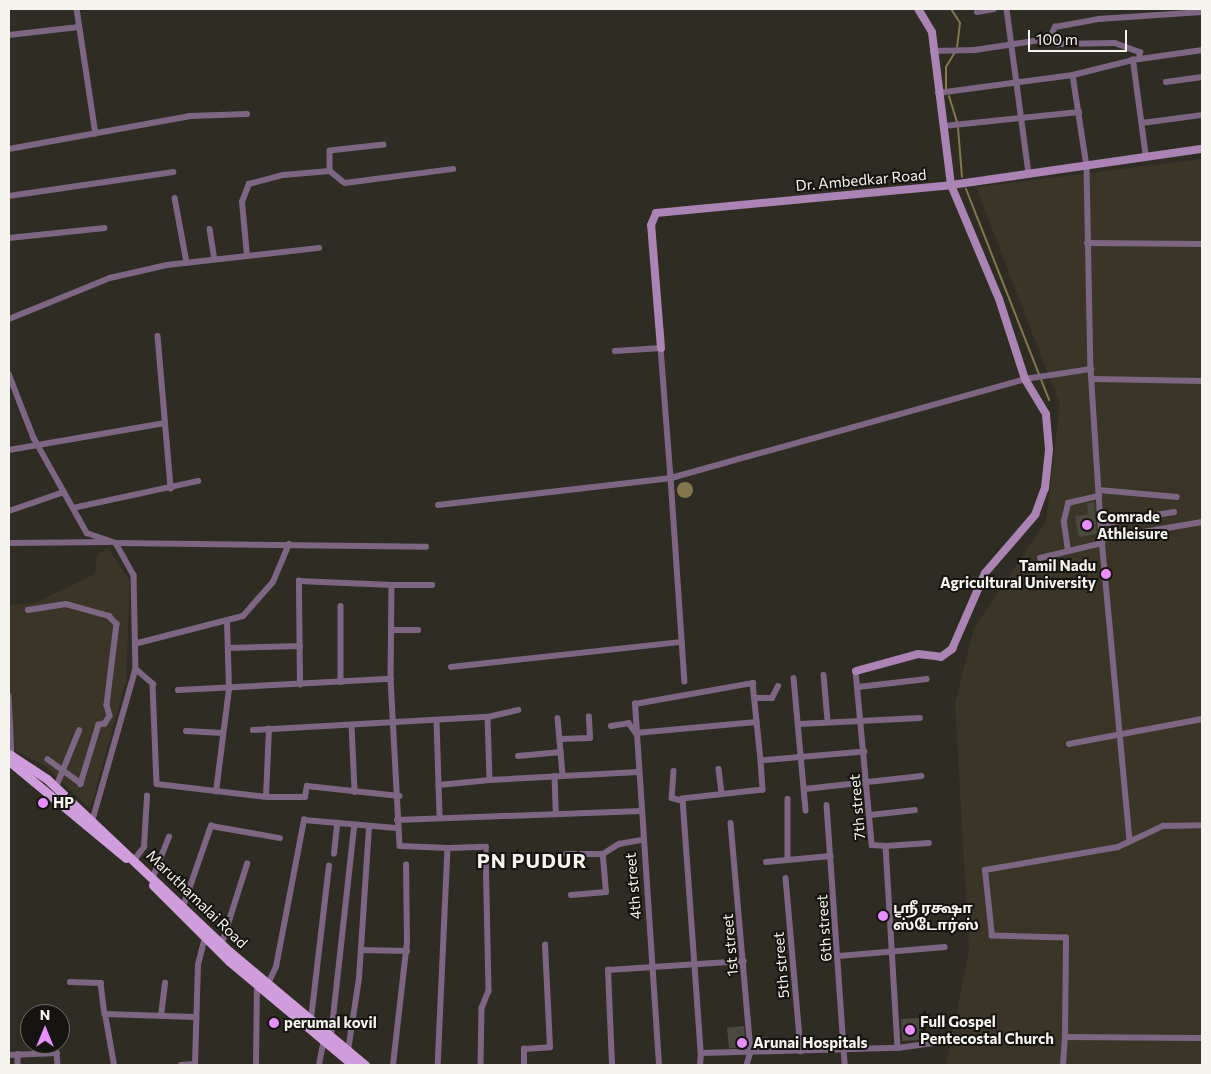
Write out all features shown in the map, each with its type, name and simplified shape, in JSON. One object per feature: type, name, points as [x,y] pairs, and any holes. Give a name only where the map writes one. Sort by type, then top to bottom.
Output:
[{"type":"main road","name":"Maruthamalai Road","points":[[10,757],[135,859],[256,985],[365,1065]]},
{"type":"main road","name":"Maruthamalai Road","points":[[10,757],[56,788],[91,825],[207,934],[222,943],[311,1019],[353,1065]]},
{"type":"street","points":[[77,9],[96,134]]},
{"type":"street","points":[[856,671],[918,654],[947,654],[985,572],[1035,515],[1045,488],[1046,414],[1025,379],[999,299],[951,185],[938,93],[932,32],[918,9]]},
{"type":"street","points":[[976,12],[994,9]]},
{"type":"street","points":[[1007,9],[1029,174]]},
{"type":"street","points":[[933,51],[1011,44],[1050,36],[1055,27],[1079,22],[1202,12]]},
{"type":"street","points":[[9,35],[79,27]]},
{"type":"street","points":[[1050,36],[1058,44],[1115,43],[1140,52],[1140,58]]},
{"type":"street","points":[[938,93],[1073,75],[1140,58],[1202,50]]},
{"type":"street","points":[[1133,60],[1146,158]]},
{"type":"street","points":[[1073,75],[1087,167],[1087,243],[1091,369],[1102,541],[1130,839]]},
{"type":"street","points":[[1166,82],[1202,77]]},
{"type":"street","points":[[944,126],[1079,112]]},
{"type":"street","points":[[9,149],[190,116],[247,114]]},
{"type":"street","points":[[1142,123],[1202,115]]},
{"type":"street","points":[[330,171],[330,151],[384,145]]},
{"type":"street","name":"Dr. Ambedkar Road","points":[[661,348],[651,226],[656,213],[951,185],[1202,149]]},
{"type":"street","points":[[247,256],[242,202],[249,184],[283,175],[330,171],[345,183],[453,169]]},
{"type":"street","points":[[9,196],[174,172]]},
{"type":"street","points":[[175,198],[187,263]]},
{"type":"street","points":[[9,238],[104,228]]},
{"type":"street","points":[[210,228],[215,260]]},
{"type":"street","points":[[1087,243],[1202,244]]},
{"type":"street","points":[[9,319],[110,278],[187,263],[319,248]]},
{"type":"street","points":[[158,336],[170,488]]},
{"type":"street","points":[[615,351],[661,348],[685,682]]},
{"type":"street","points":[[438,505],[671,478],[1025,379],[1091,369]]},
{"type":"street","points":[[9,374],[37,443],[87,533],[115,542],[134,576],[138,643],[136,669],[91,825]]},
{"type":"street","points":[[1092,379],[1202,380]]},
{"type":"street","points":[[9,394],[16,392]]},
{"type":"street","points":[[9,450],[37,443],[165,423]]},
{"type":"street","points":[[73,508],[198,481]]},
{"type":"street","points":[[9,511],[64,492]]},
{"type":"street","points":[[1068,551],[1064,521],[1068,503],[1099,493],[1177,498]]},
{"type":"street","points":[[1101,524],[1174,512]]},
{"type":"street","points":[[1040,558],[1102,541],[1202,522]]},
{"type":"street","points":[[9,543],[115,542],[426,546]]},
{"type":"street","points":[[138,643],[227,622],[262,600],[289,544]]},
{"type":"street","points":[[300,685],[299,581],[432,585]]},
{"type":"street","points":[[392,585],[391,679],[399,796],[396,828],[400,854]]},
{"type":"street","points":[[28,610],[66,604],[109,616],[117,624],[107,705],[110,716],[99,725],[81,784],[48,760]]},
{"type":"street","points":[[341,606],[341,682]]},
{"type":"street","points":[[216,792],[229,689],[227,622]]},
{"type":"street","points":[[391,630],[418,630]]},
{"type":"street","points":[[451,667],[682,642]]},
{"type":"street","points":[[228,648],[300,646]]},
{"type":"street","points":[[136,669],[153,684],[157,784],[266,797],[305,798],[306,786],[399,796]]},
{"type":"street","name":"7th street","points":[[856,671],[863,721],[872,844],[886,846],[898,1048]]},
{"type":"street","points":[[824,675],[828,721]]},
{"type":"street","points":[[794,678],[804,757],[806,810]]},
{"type":"street","points":[[178,690],[229,689],[391,679]]},
{"type":"street","points":[[858,687],[927,679]]},
{"type":"street","name":"4th street","points":[[658,1065],[653,966],[640,811],[635,704],[754,683],[754,698]]},
{"type":"street","points":[[674,771],[672,798],[683,801],[722,794],[763,790],[754,698],[772,698],[778,686]]},
{"type":"street","points":[[9,696],[10,757]]},
{"type":"street","points":[[253,730],[437,721],[488,717],[518,710]]},
{"type":"street","points":[[488,717],[490,780]]},
{"type":"street","points":[[560,739],[590,738],[589,717]]},
{"type":"street","points":[[558,718],[563,775]]},
{"type":"street","points":[[800,724],[828,721],[920,718]]},
{"type":"street","points":[[1069,744],[1202,719]]},
{"type":"street","points":[[437,721],[440,818]]},
{"type":"street","points":[[611,726],[629,723],[636,734],[756,722]]},
{"type":"street","points":[[352,725],[355,792]]},
{"type":"street","points":[[266,797],[269,729]]},
{"type":"street","points":[[56,788],[79,731]]},
{"type":"street","points":[[186,731],[223,733]]},
{"type":"street","points":[[518,756],[561,752]]},
{"type":"street","points":[[761,761],[865,752]]},
{"type":"street","points":[[719,768],[722,794]]},
{"type":"street","points":[[439,785],[563,775],[638,772]]},
{"type":"street","points":[[555,776],[556,814]]},
{"type":"street","points":[[805,789],[867,780],[921,776]]},
{"type":"street","points":[[135,859],[144,847],[147,796]]},
{"type":"street","points":[[788,799],[788,860]]},
{"type":"street","points":[[683,801],[697,964],[700,1065]]},
{"type":"street","name":"6th street","points":[[827,805],[846,1065]]},
{"type":"street","points":[[870,815],[915,810]]},
{"type":"street","points":[[396,820],[640,811]]},
{"type":"street","points":[[268,984],[276,967],[281,925],[304,820],[354,826],[396,828]]},
{"type":"street","points":[[334,854],[337,823]]},
{"type":"street","name":"1st street","points":[[731,823],[751,1052],[747,1065]]},
{"type":"street","points":[[1063,1065],[1066,938],[992,936],[985,870],[1118,847],[1130,839],[1163,826],[1202,825]]},
{"type":"street","points":[[183,907],[211,826],[280,838]]},
{"type":"street","points":[[319,1065],[328,1038],[354,826]]},
{"type":"street","points":[[348,1051],[361,950],[370,827]]},
{"type":"street","points":[[152,877],[169,837]]},
{"type":"street","points":[[566,854],[603,854],[619,844],[642,840]]},
{"type":"street","points":[[886,846],[929,843]]},
{"type":"street","points":[[400,846],[486,847],[489,991],[482,1008],[480,1065]]},
{"type":"street","points":[[438,1065],[448,848]]},
{"type":"street","points":[[571,895],[606,892],[603,854]]},
{"type":"street","points":[[766,862],[831,856]]},
{"type":"street","points":[[222,943],[247,864]]},
{"type":"street","points":[[393,1065],[407,951],[406,865]]},
{"type":"street","points":[[311,1019],[329,866]]},
{"type":"street","name":"5th street","points":[[786,878],[801,1050]]},
{"type":"street","points":[[181,1065],[195,1064],[198,966],[207,934]]},
{"type":"street","points":[[524,1065],[524,1049],[550,1047],[545,945]]},
{"type":"street","points":[[839,956],[945,947]]},
{"type":"street","points":[[361,950],[407,951]]},
{"type":"street","points":[[612,1065],[608,970],[744,961]]},
{"type":"street","points":[[70,982],[101,983],[114,1065]]},
{"type":"street","points":[[161,1016],[165,983]]},
{"type":"street","points":[[256,985],[256,1063]]},
{"type":"street","points":[[105,1014],[195,1018]]},
{"type":"street","points":[[1065,1038],[1202,1038]]},
{"type":"street","points":[[700,1052],[898,1048],[947,1041]]},
{"type":"street","points":[[9,1055],[57,1053],[58,1065]]},
{"type":"street","points":[[18,1054],[18,1065]]},
{"type":"shaded area","name":"Tamil Nadu Agricultural University","points":[[1202,159],[1202,1065],[946,1065],[969,950],[955,703],[974,628],[1046,521],[1060,405],[976,187]]},
{"type":"shaded area","points":[[682,482],[688,482],[693,487],[691,496],[682,498],[677,493],[677,487]]},
{"type":"shaded area","points":[[108,548],[130,581],[126,681],[90,809],[44,765],[16,751],[9,708],[9,605],[35,603],[95,574],[97,555]]},
{"type":"building","name":"Comrade Athleisure","points":[[1094,502],[1097,534],[1079,537],[1075,516],[1088,514],[1087,503]]},
{"type":"building","name":"Full Gospel Pentecostal Church","points":[[919,1018],[920,1040],[902,1041],[901,1019]]},
{"type":"building","points":[[744,1026],[746,1047],[729,1048],[727,1027]]},
{"type":"building","points":[[767,1037],[767,1047],[755,1047],[754,1038]]},
{"type":"waterway","points":[[951,9],[960,23],[957,47]]},
{"type":"waterway","points":[[946,90],[946,67],[955,52]]},
{"type":"waterway","points":[[949,96],[957,123]]},
{"type":"waterway","points":[[958,128],[962,177]]},
{"type":"waterway","points":[[966,189],[1049,400]]},
{"type":"place","name":"Comrade Athleisure","points":[[1087,525]]},
{"type":"place","name":"Tamil Nadu Agricultural University","points":[[1106,574]]},
{"type":"place","name":"HP","points":[[43,803]]},
{"type":"place","name":"ஶ்ரீ ரக்ஷா ஸ்டோர்ஸ்","points":[[883,916]]},
{"type":"place","name":"perumal kovil","points":[[274,1023]]},
{"type":"place","name":"Full Gospel Pentecostal Church","points":[[910,1030]]},
{"type":"place","name":"Arunai Hospitals","points":[[742,1043]]},
{"type":"district","name":"PN PUDUR","points":[[532,860]]}]
